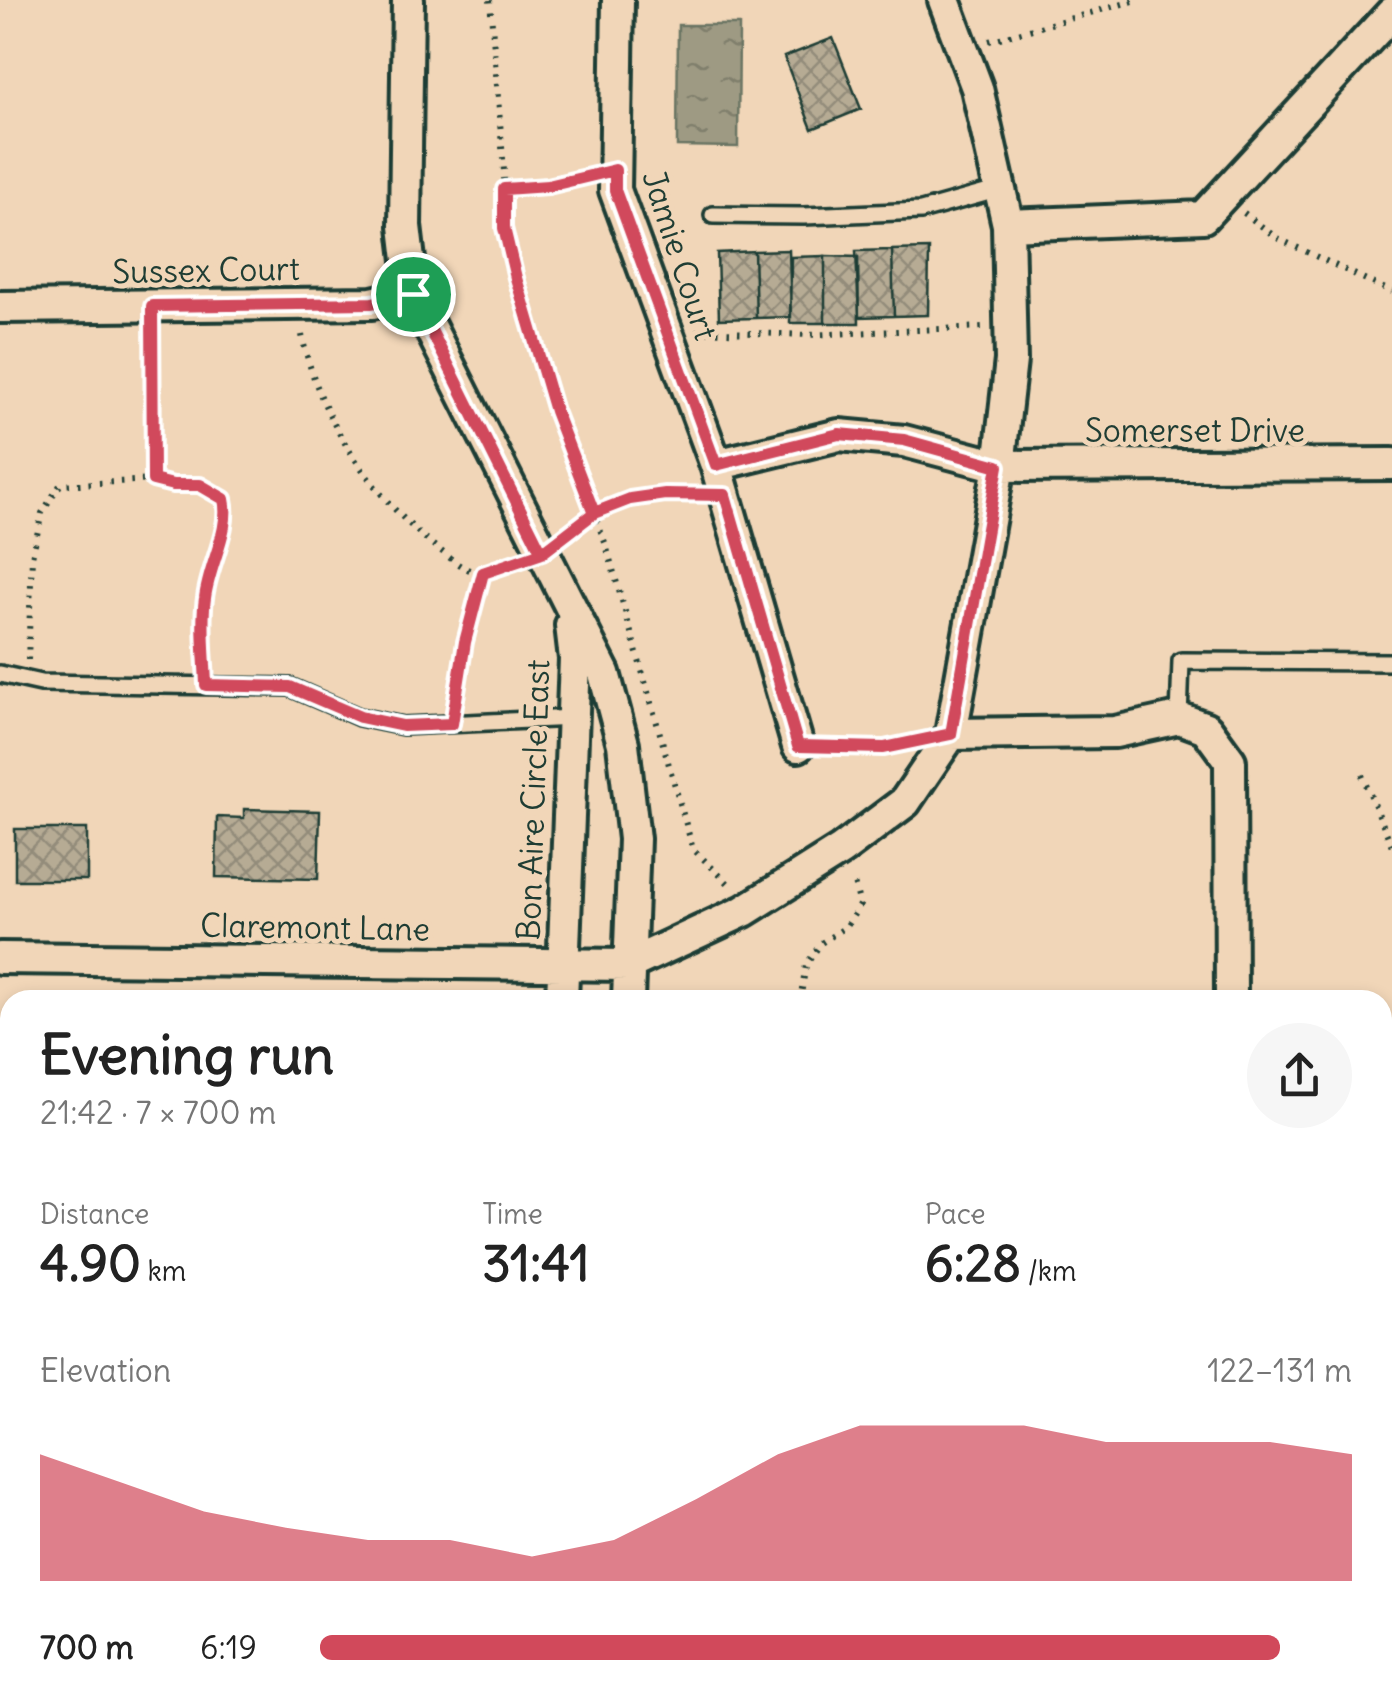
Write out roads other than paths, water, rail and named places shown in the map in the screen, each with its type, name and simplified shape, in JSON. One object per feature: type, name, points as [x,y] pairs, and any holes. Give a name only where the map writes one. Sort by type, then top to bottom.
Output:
[{"type":"street","name":"Bon Aire Circle East","points":[[408,0],[405,226],[413,294],[604,673],[623,744],[634,840],[628,990]]},
{"type":"street","name":"Jamie Court","points":[[618,0],[615,190],[716,465],[798,746]]},
{"type":"street","points":[[628,964],[744,911],[842,850],[905,802],[951,734],[998,466],[1010,327],[1008,224],[977,88],[944,0]]},
{"type":"street","points":[[1008,224],[1203,217],[1392,13]]},
{"type":"street","name":"Sussex Court","points":[[0,307],[372,303],[413,294]]},
{"type":"street","points":[[716,465],[839,434],[904,440],[998,466]]},
{"type":"street","name":"Somerset Drive","points":[[998,466],[1392,464]]},
{"type":"street","name":"Bon Aire Circle East","points":[[562,990],[576,660],[567,602]]},
{"type":"street","points":[[951,734],[1114,732],[1179,718],[1206,728],[1230,762],[1230,990]]},
{"type":"street","name":"Claremont Lane","points":[[0,958],[628,964]]},
{"type":"lane","points":[[713,215],[922,211],[1000,189]]},
{"type":"lane","points":[[1179,718],[1181,661],[1392,662]]},
{"type":"lane","points":[[0,674],[41,683],[290,687],[360,717],[403,726],[574,718]]},
{"type":"water","points":[[678,25],[739,25],[738,147],[677,146]]}]
